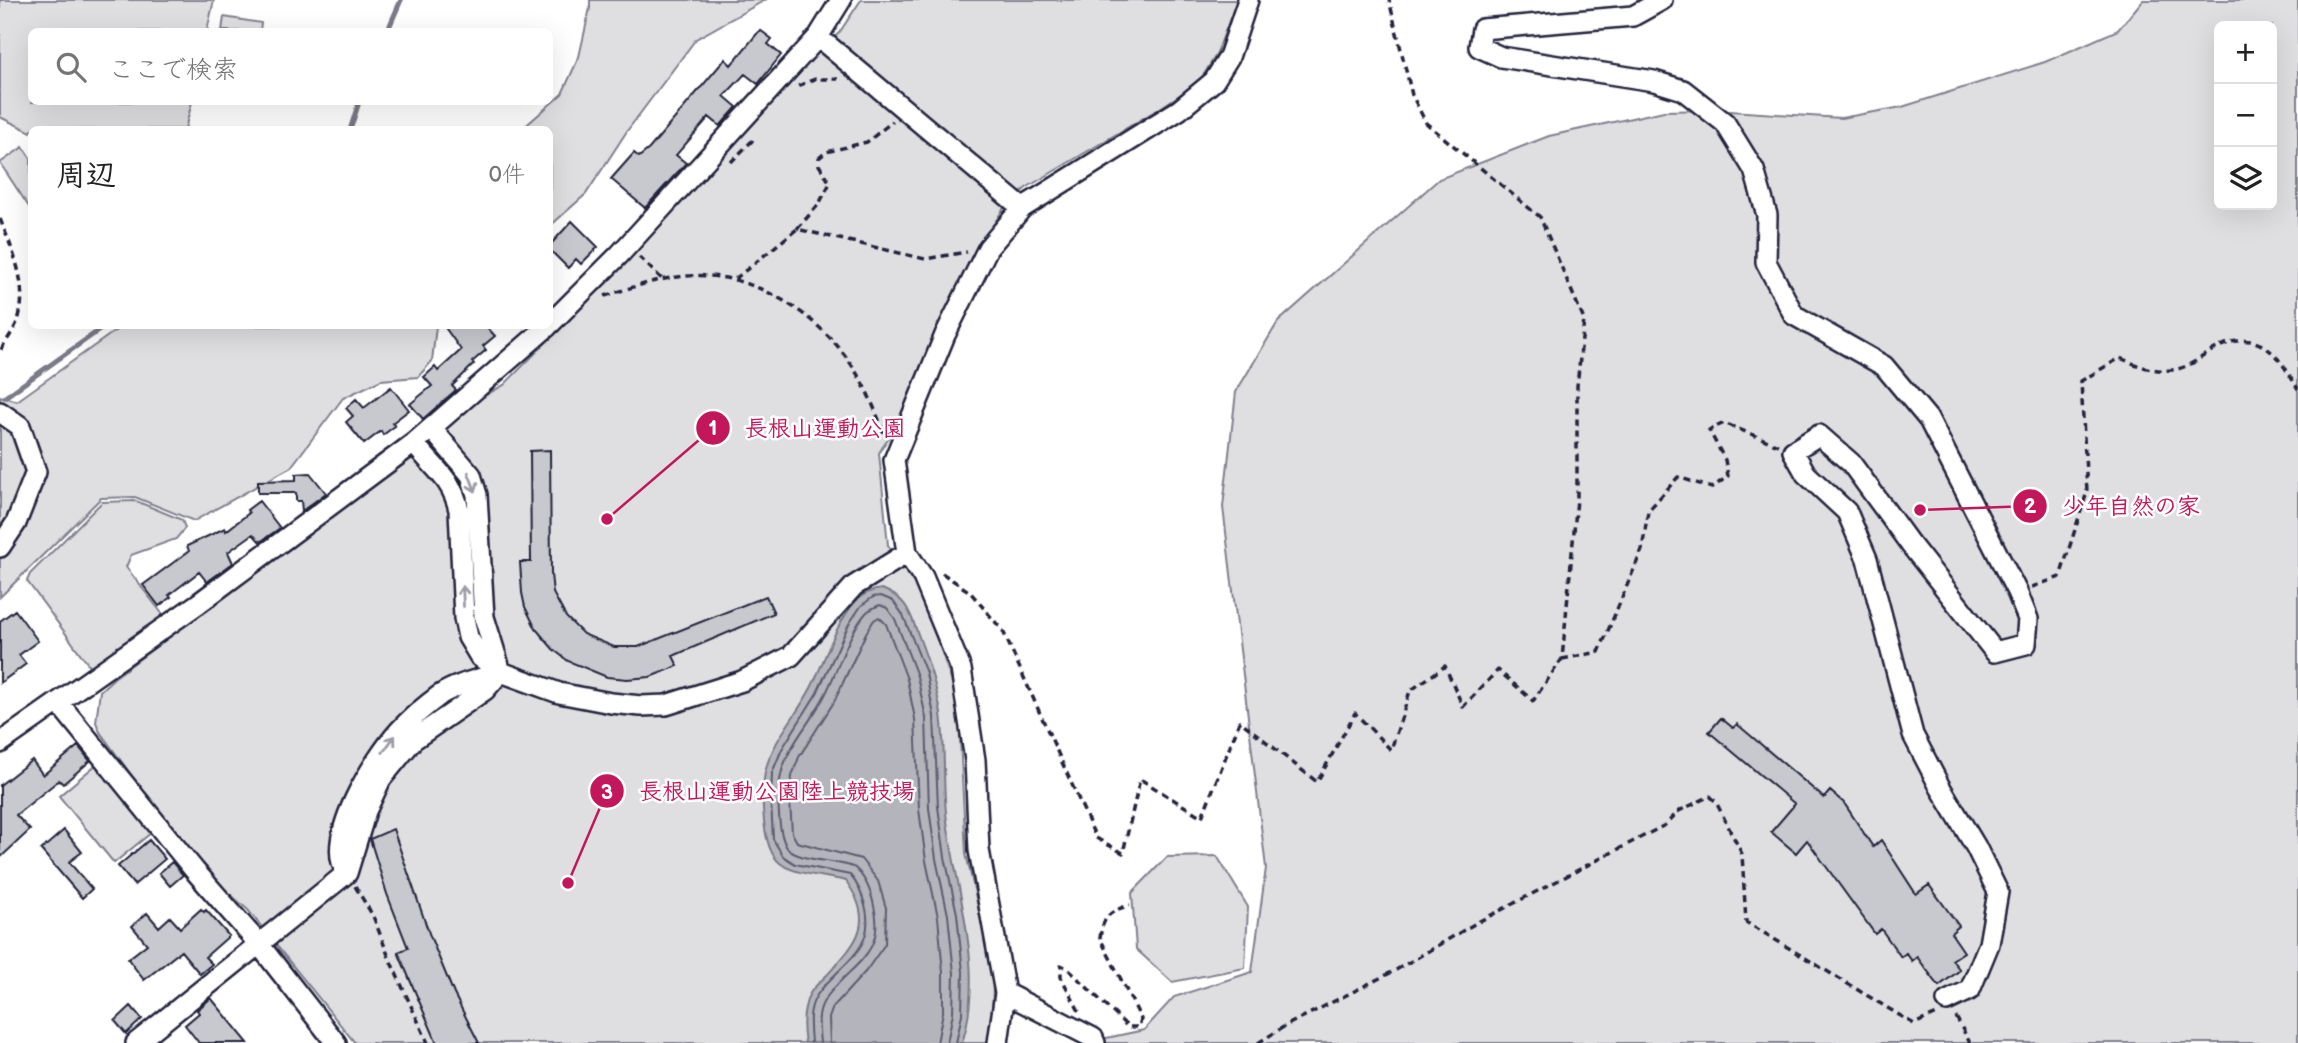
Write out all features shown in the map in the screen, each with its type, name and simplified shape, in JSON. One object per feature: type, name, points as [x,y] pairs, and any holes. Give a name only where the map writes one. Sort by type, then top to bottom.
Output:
[{"type":"street","points":[[553,321],[619,255],[818,37],[841,0]]},
{"type":"street","points":[[998,1043],[1005,993],[979,850],[975,760],[961,669],[923,577],[907,553],[894,460],[945,335],[988,248],[1022,208],[1179,110],[1214,81],[1229,57],[1248,0]]},
{"type":"street","points":[[1662,0],[1633,16],[1482,29],[1479,47],[1501,57],[1654,81],[1683,90],[1725,123],[1754,170],[1767,215],[1766,262],[1794,315],[1884,366],[1929,420],[2017,592],[2028,619],[2026,644],[1995,652],[1910,544],[1851,463],[1819,435],[1793,451],[1806,474],[1847,512],[1867,559],[1913,735],[1998,892],[1989,944],[1970,990],[1947,1001]]},
{"type":"street","points":[[818,37],[1022,208]]},
{"type":"street","points":[[3,736],[58,702],[209,595],[414,443],[544,329]]},
{"type":"street","points":[[0,412],[20,426],[36,472],[16,523],[0,547]]},
{"type":"street","points":[[432,429],[466,468],[477,495],[484,617],[500,672]]},
{"type":"street","points":[[414,443],[444,475],[456,498],[459,510],[464,618],[468,637],[480,657],[500,672],[549,690],[611,703],[666,705],[742,681],[791,656],[854,586],[907,553]]},
{"type":"street","points":[[136,1043],[347,873],[342,866],[341,855],[344,828],[374,766],[397,733],[442,693],[500,672]]},
{"type":"street","points":[[58,702],[195,871],[258,943],[336,1043]]},
{"type":"street","points":[[1005,993],[1094,1040]]},
{"type":"path","points":[[923,577],[943,573],[970,592],[1003,631],[1096,838],[1123,853],[1140,779],[1202,817],[1240,721],[1318,782],[1355,713],[1391,750],[1410,691],[1445,666],[1464,707],[1498,670],[1533,701],[1562,659],[1577,499],[1577,386],[1584,320],[1541,217],[1426,123],[1412,95],[1390,0]]},
{"type":"path","points":[[790,89],[815,79],[835,78],[844,82]]},
{"type":"path","points":[[735,279],[797,229],[819,204],[830,183],[819,164],[819,159],[826,152],[867,142],[895,120]]},
{"type":"path","points":[[724,170],[752,141],[754,131]]},
{"type":"path","points":[[0,219],[15,256],[22,286],[19,318],[0,351]]},
{"type":"path","points":[[797,229],[925,259],[988,248]]},
{"type":"path","points":[[630,265],[638,257],[663,279]]},
{"type":"path","points":[[605,290],[597,299],[644,283],[708,275],[735,279],[776,297],[809,319],[838,347],[860,377],[894,460]]},
{"type":"path","points":[[2017,592],[2060,577],[2087,492],[2081,381],[2120,358],[2151,370],[2174,370],[2202,358],[2220,346],[2244,339],[2257,341],[2284,365],[2298,389]]},
{"type":"path","points":[[1562,659],[1599,652],[1642,550],[1648,511],[1678,477],[1712,488],[1728,476],[1725,460],[1709,430],[1724,423],[1793,451]]},
{"type":"path","points":[[1258,1043],[1285,1026],[1396,970],[1476,923],[1665,825],[1679,811],[1710,796],[1716,802],[1742,854],[1746,922],[1914,1024],[1940,1013],[1947,1001]]},
{"type":"path","points":[[347,873],[373,916],[428,1043]]},
{"type":"path","points":[[1094,1040],[1061,977],[1061,965],[1128,1027],[1139,1027],[1141,1019],[1100,938],[1101,925],[1112,911],[1130,905]]},
{"type":"path","points":[[1947,1001],[1970,1043]]},
{"type":"shaded area","points":[[0,0],[214,0],[208,28],[28,28],[28,105],[191,105],[186,126],[28,126],[28,131],[0,117]]},
{"type":"shaded area","points":[[590,0],[765,0],[696,39],[627,131],[586,194],[553,223],[553,126],[525,126],[549,105],[553,105],[562,94],[579,57]]},
{"type":"shaded area","points":[[861,0],[1237,0],[1216,55],[1199,82],[1026,188],[1004,208],[971,260],[904,412],[879,453],[888,545],[912,577],[958,701],[966,854],[993,984],[989,1043],[355,1043],[248,910],[228,892],[208,880],[100,732],[96,722],[100,691],[385,476],[484,396],[504,385],[588,300],[779,89],[839,33]]},
{"type":"shaded area","points":[[2143,0],[2298,0],[2298,1043],[1083,1043],[1144,1030],[1174,997],[1252,972],[1266,868],[1223,507],[1236,392],[1278,322],[1439,179],[1549,136],[1664,111],[1714,110],[1841,118],[1902,107],[2045,62],[2118,30]]},
{"type":"shaded area","points":[[224,17],[261,23],[260,28],[222,28]]},
{"type":"shaded area","points":[[23,147],[28,154],[28,205],[0,163]]},
{"type":"shaded area","points":[[118,329],[436,329],[432,361],[418,377],[381,380],[343,398],[291,467],[194,521],[135,497],[101,498],[0,597],[0,396],[17,401]]},
{"type":"shaded area","points":[[136,501],[182,520],[185,528],[176,539],[131,555],[126,567],[164,616],[91,668],[27,581],[30,574],[102,502]]},
{"type":"shaded area","points":[[98,763],[152,832],[114,863],[59,796]]},
{"type":"shaded area","points":[[1217,856],[1248,907],[1245,968],[1172,982],[1136,949],[1132,893],[1167,857]]},
{"type":"water","points":[[882,589],[903,602],[910,614],[929,666],[939,704],[947,821],[970,960],[971,988],[962,1043],[805,1043],[803,1019],[809,995],[854,942],[861,920],[860,909],[846,881],[802,873],[780,863],[769,846],[766,833],[764,782],[773,750],[811,688],[848,611],[870,591]]},
{"type":"building","points":[[760,30],[772,39],[768,44],[781,55],[758,84],[745,74],[724,96],[737,107],[720,126],[709,117],[676,155],[686,163],[645,208],[611,179],[634,153],[639,157],[649,149],[725,59],[731,65]]},
{"type":"building","points":[[572,221],[598,247],[581,264],[576,259],[568,268],[553,253],[553,242]]},
{"type":"building","points":[[446,329],[489,329],[495,336],[483,346],[486,350],[452,386],[456,390],[423,419],[410,404],[432,386],[424,377],[435,367],[438,371],[461,350]]},
{"type":"building","points":[[391,387],[409,410],[392,423],[395,426],[383,435],[381,431],[364,444],[346,422],[353,416],[346,408],[356,399],[364,408]]},
{"type":"building","points":[[550,450],[553,593],[566,617],[583,634],[614,647],[638,647],[766,596],[774,613],[673,656],[678,666],[650,677],[607,677],[568,661],[553,649],[536,629],[525,607],[522,593],[520,562],[531,562],[530,451]]},
{"type":"building","points":[[310,473],[326,493],[302,511],[301,501],[296,501],[296,493],[258,493],[258,481],[296,480],[296,474]]},
{"type":"building","points":[[259,501],[280,528],[260,542],[253,534],[228,552],[233,563],[207,582],[199,572],[159,606],[143,585],[189,551],[187,546],[225,528],[226,531],[249,513],[247,510]]},
{"type":"building","points":[[15,610],[38,641],[19,655],[26,664],[0,683],[0,621]]},
{"type":"building","points":[[1721,718],[1733,728],[1737,724],[1824,798],[1830,791],[1844,803],[1873,847],[1881,840],[1916,894],[1929,885],[1959,926],[1951,933],[1964,952],[1952,960],[1960,970],[1939,986],[1917,957],[1912,961],[1906,953],[1901,957],[1881,929],[1875,934],[1807,840],[1796,853],[1771,832],[1795,804],[1709,732]]},
{"type":"building","points":[[78,746],[90,761],[63,784],[59,780],[16,815],[30,830],[0,858],[0,785],[32,760],[43,775]]},
{"type":"building","points":[[393,829],[430,936],[454,994],[479,1043],[437,1043],[398,952],[408,948],[370,839]]},
{"type":"building","points":[[64,830],[82,852],[69,862],[92,889],[82,898],[41,850]]},
{"type":"building","points":[[149,840],[165,859],[134,885],[118,866]]},
{"type":"building","points":[[172,862],[183,875],[170,886],[159,873]]},
{"type":"building","points":[[201,909],[204,912],[206,910],[229,936],[205,957],[212,964],[200,974],[181,951],[144,980],[128,959],[147,944],[132,926],[147,913],[159,927],[170,917],[180,928]]},
{"type":"building","points":[[211,998],[248,1043],[199,1043],[185,1025]]},
{"type":"building","points":[[131,1006],[142,1019],[126,1034],[115,1021]]},
{"type":"waterway","points":[[389,28],[401,0]]},
{"type":"waterway","points":[[351,126],[358,105]]},
{"type":"waterway","points":[[5,397],[101,329]]},
{"type":"place","name":"少年自然の家","points":[[1920,510]]},
{"type":"place","name":"長根山運動公園","points":[[607,519]]},
{"type":"place","name":"長根山運動公園陸上競技場","points":[[568,883]]}]
